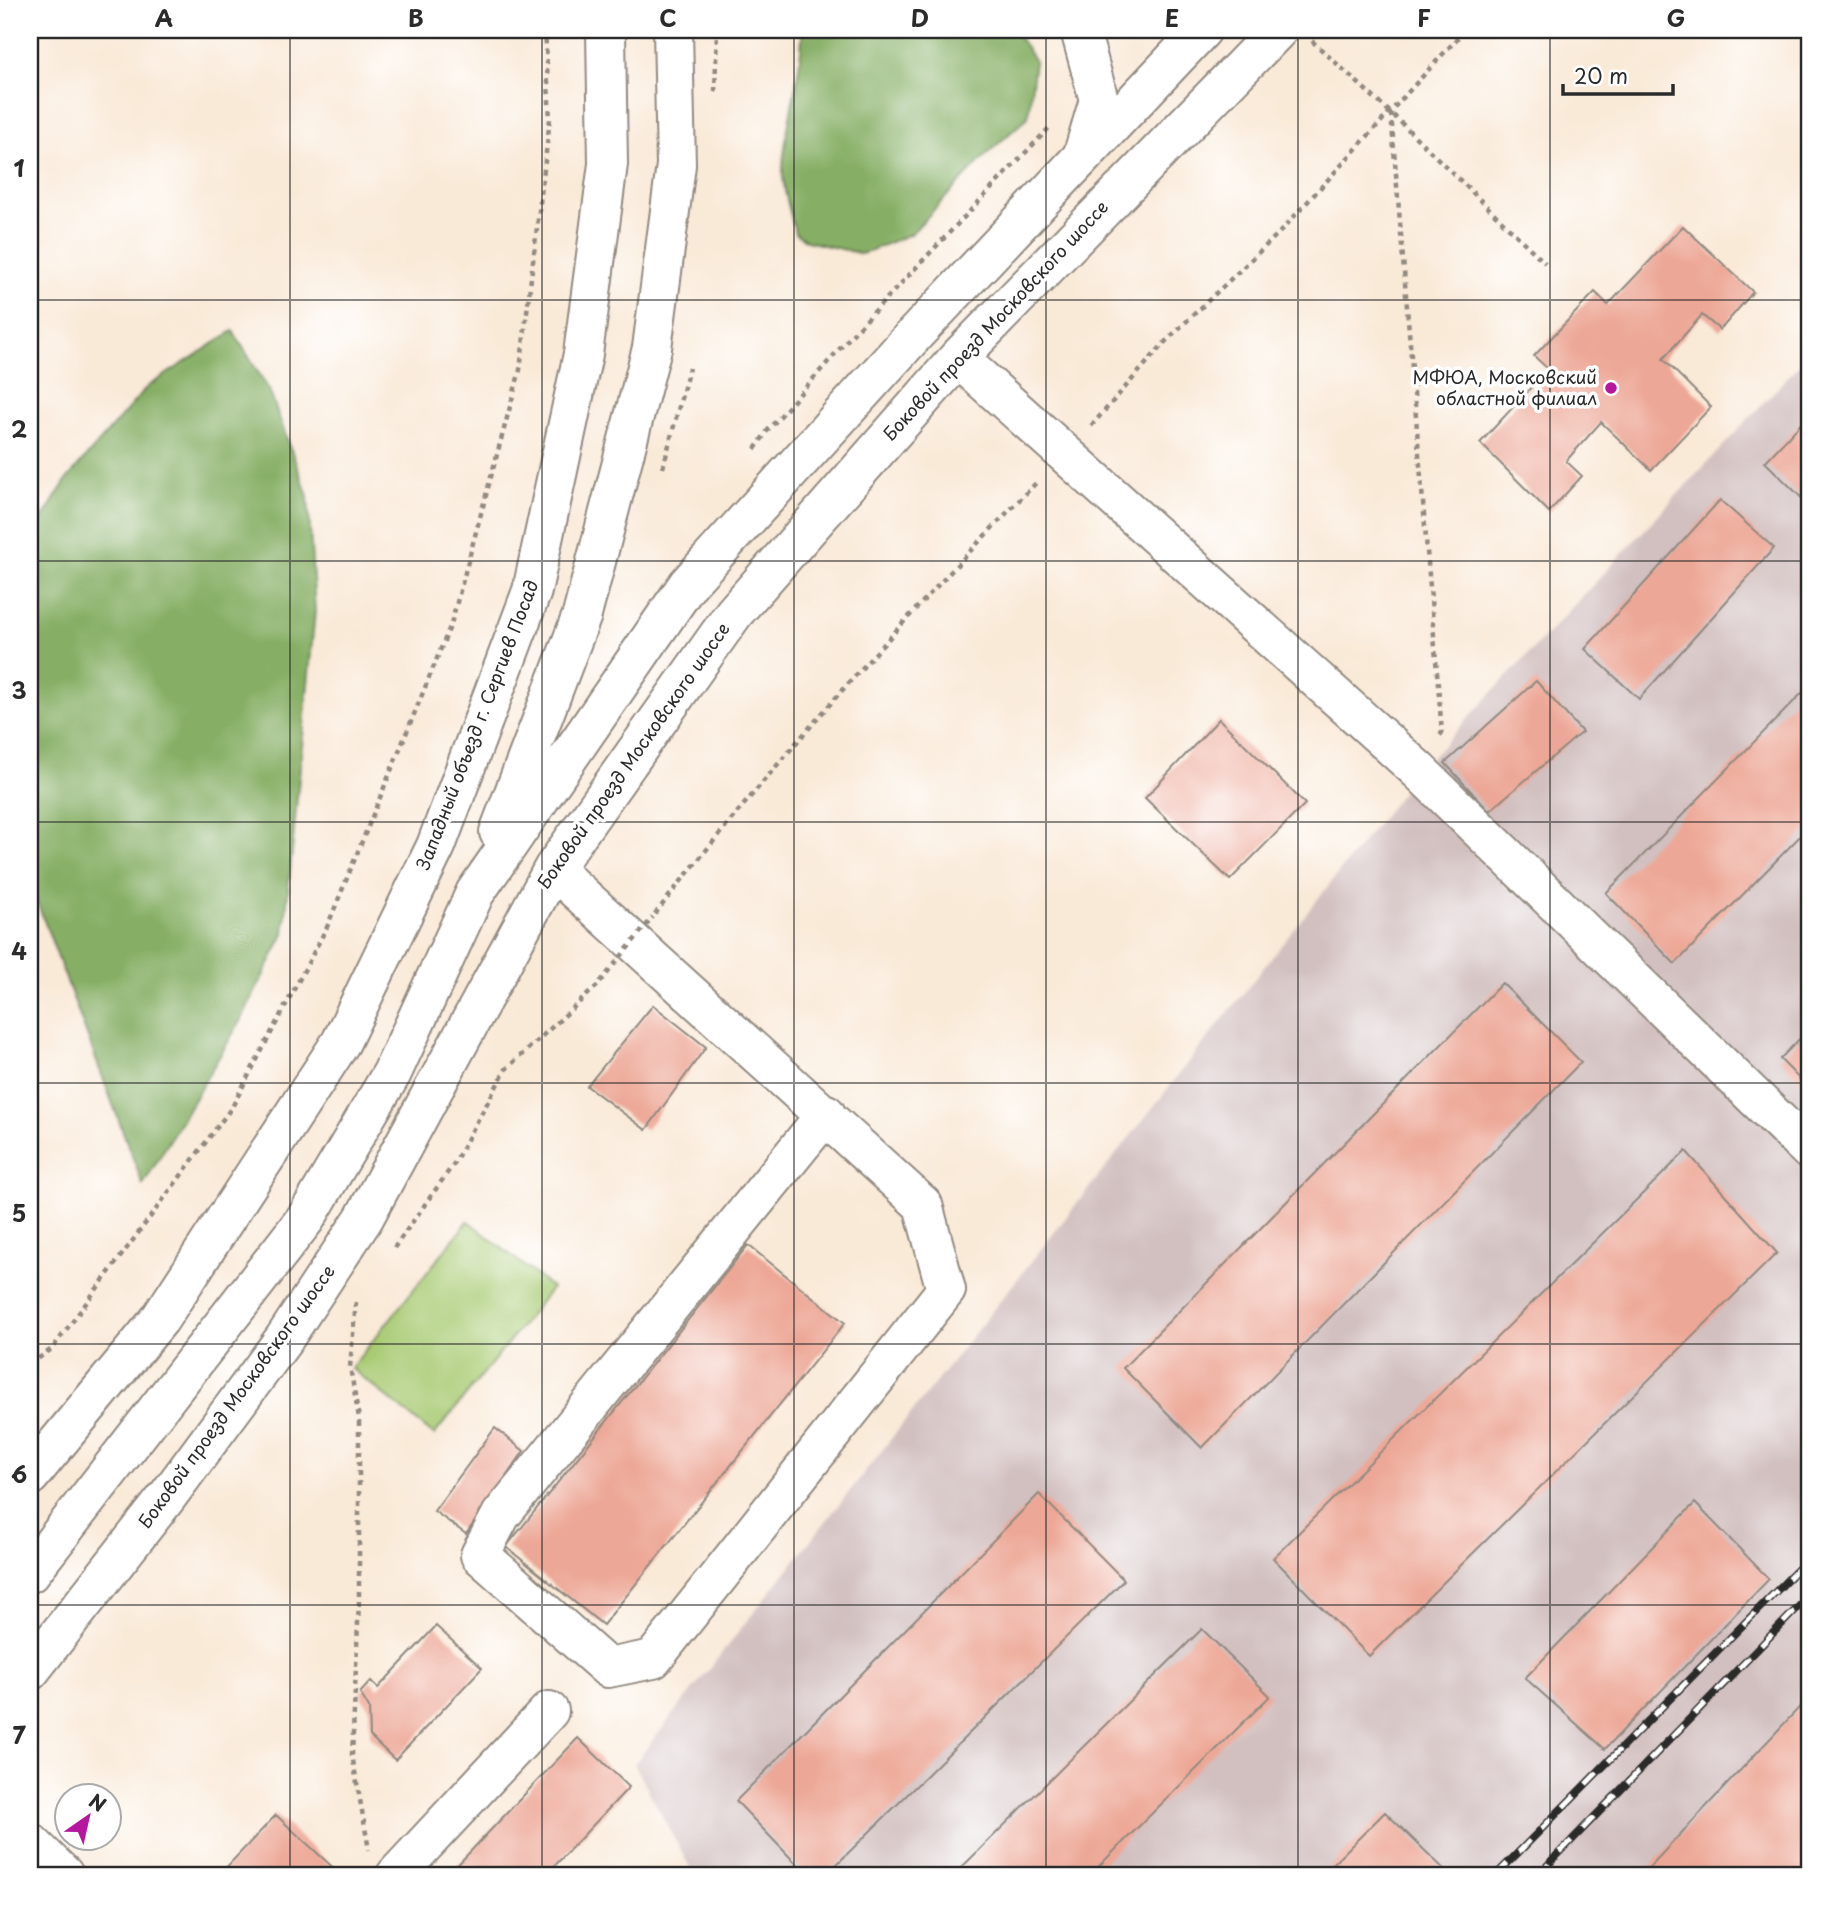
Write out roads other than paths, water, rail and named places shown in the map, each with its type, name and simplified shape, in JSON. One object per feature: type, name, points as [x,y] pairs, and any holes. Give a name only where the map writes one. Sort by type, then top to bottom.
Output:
[{"type":"main road","name":"Западный объезд г. Сергиев Посад","points":[[30,1476],[160,1319],[341,1042],[436,846],[532,591],[583,354],[608,164],[606,30]]},
{"type":"main road","points":[[30,1573],[306,1218],[392,1073],[475,893],[582,615],[652,348],[676,165],[673,30]]},
{"type":"main road","points":[[1080,30],[1099,100],[1083,154]]},
{"type":"main road","points":[[475,893],[688,584],[1083,154],[1202,30]]},
{"type":"main road","name":"Боковой проезд Московского шоссе","points":[[30,1671],[284,1339],[357,1229],[426,1107],[553,869],[734,613],[958,358],[1294,34]]},
{"type":"main road","points":[[958,358],[1412,764],[1810,1151]]},
{"type":"main road","points":[[553,869],[826,1114],[923,1205],[946,1290],[653,1660],[608,1668],[480,1555],[502,1515],[826,1114]]},
{"type":"main road","points":[[384,1869],[549,1711]]},
{"type":"main road","points":[[30,1842],[64,1875]]},
{"type":"railway","points":[[1496,1875],[1810,1557]]},
{"type":"railway","points":[[1538,1875],[1810,1595]]},
{"type":"place","name":"МФЮА, Московский областной филиал","points":[[1611,388]]}]
